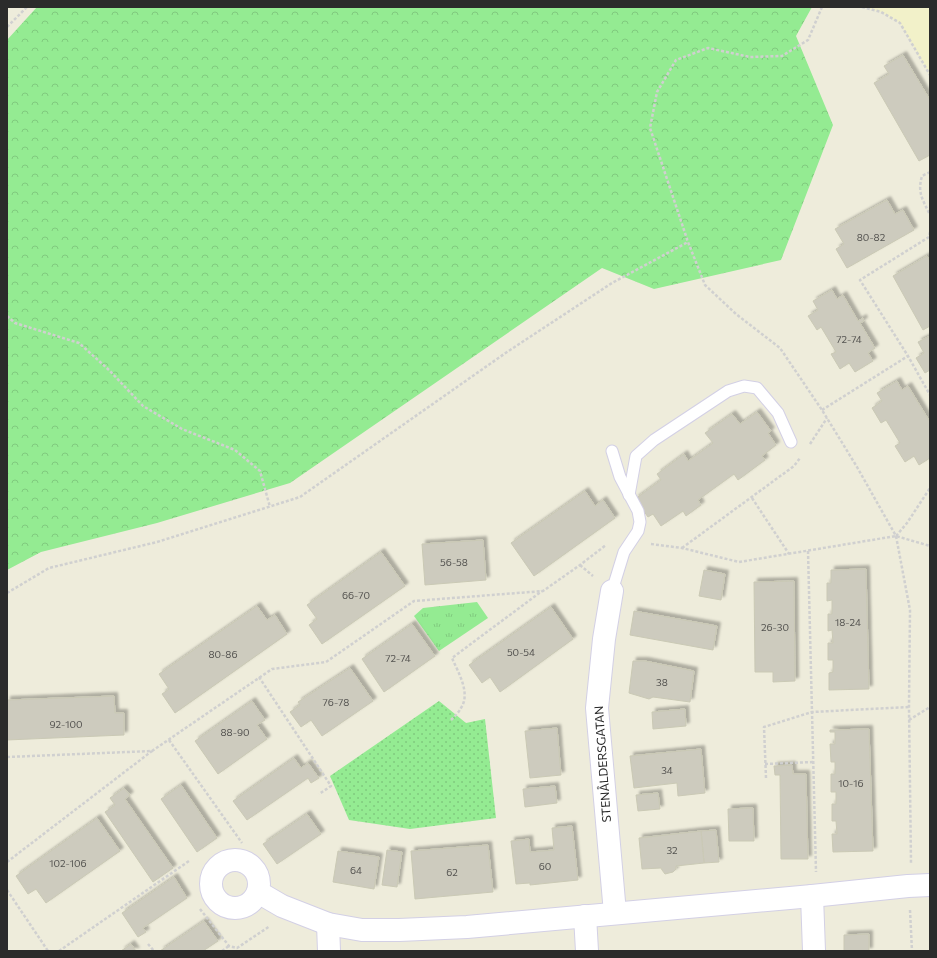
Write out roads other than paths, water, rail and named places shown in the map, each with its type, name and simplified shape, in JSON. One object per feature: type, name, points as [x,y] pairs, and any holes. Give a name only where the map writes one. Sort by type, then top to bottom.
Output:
[{"type":"street","name":"STENÅLDERSGATAN","points":[[612,590],[604,639],[597,708],[615,913]]},
{"type":"street","points":[[258,892],[282,906],[328,924],[362,930],[399,930],[467,927],[930,885]]},
{"type":"street","points":[[814,896],[814,951]]},
{"type":"street","points":[[585,916],[587,951]]},
{"type":"street","points":[[328,924],[329,951]]},
{"type":"lane","points":[[629,495],[636,456],[654,440],[728,391],[744,386],[757,388],[778,413],[791,442]]},
{"type":"lane","points":[[612,451],[620,477],[638,511],[640,522],[638,531],[624,552],[612,590]]}]
